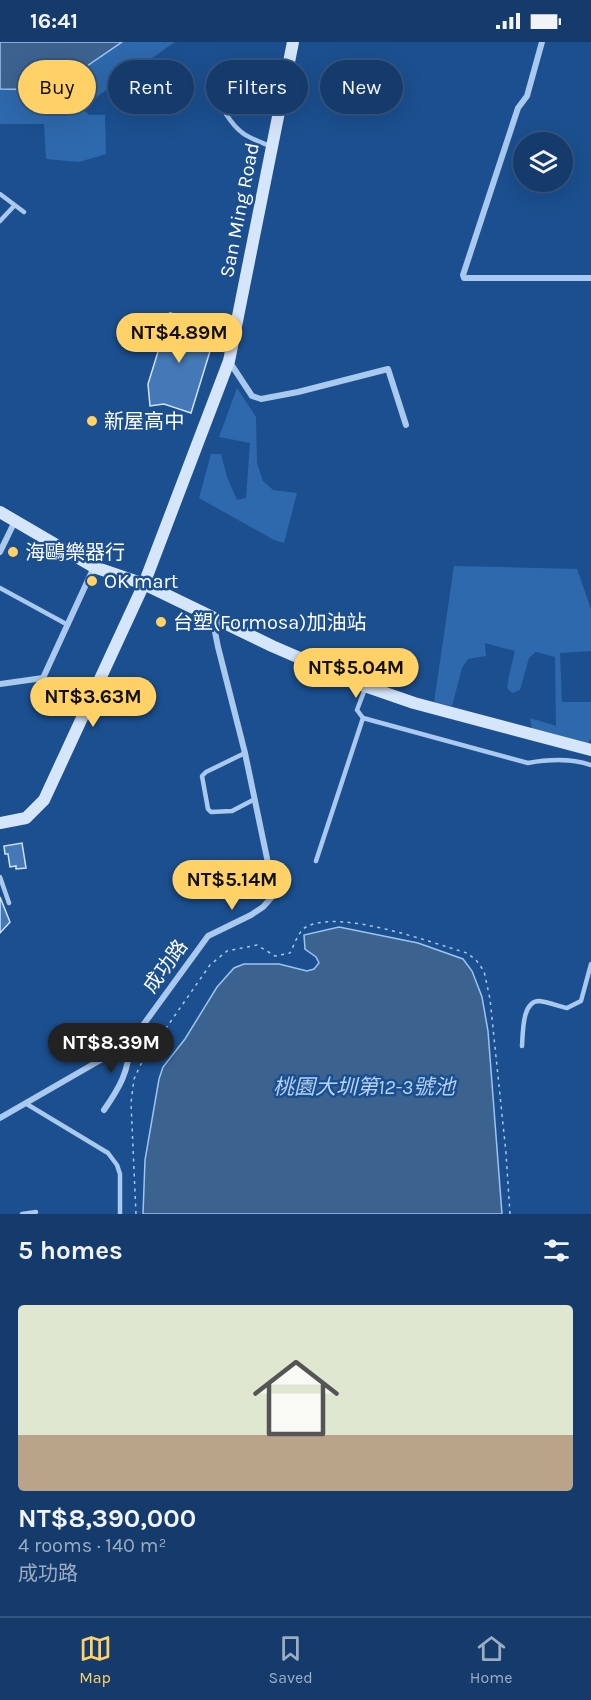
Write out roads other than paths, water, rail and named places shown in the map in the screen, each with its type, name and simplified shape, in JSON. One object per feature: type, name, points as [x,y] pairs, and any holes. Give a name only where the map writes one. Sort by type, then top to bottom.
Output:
[{"type":"street","name":"San Ming Road","points":[[0,823],[26,818],[44,800],[144,584],[229,361],[293,42]]},
{"type":"street","points":[[542,42],[527,96],[518,108],[463,275],[464,278],[591,278]]},
{"type":"street","points":[[229,361],[252,396],[261,399],[388,369],[406,425]]},
{"type":"street","points":[[0,512],[94,567],[144,584],[272,646],[366,686],[414,703],[591,750]]},
{"type":"street","points":[[0,552],[15,521]]},
{"type":"street","points":[[0,684],[43,678],[94,567]]},
{"type":"street","name":"成功路","points":[[0,1118],[130,1043],[208,936],[251,915],[271,898],[273,887],[255,799],[212,616]]},
{"type":"street","points":[[104,1110],[117,1092],[129,1061],[130,1043]]},
{"type":"lane","points":[[226,114],[241,134],[272,147]]},
{"type":"lane","points":[[0,194],[24,212]]},
{"type":"lane","points":[[0,222],[14,206]]},
{"type":"lane","points":[[0,588],[68,625]]},
{"type":"lane","points":[[366,686],[357,710],[363,718],[528,763],[549,759],[572,760],[591,765]]},
{"type":"lane","points":[[316,861],[363,718]]},
{"type":"lane","points":[[245,753],[202,776],[208,809],[211,812],[232,811],[255,799]]},
{"type":"lane","points":[[0,877],[9,903]]},
{"type":"lane","points":[[522,1046],[523,1022],[529,1006],[541,1001],[567,1008],[581,1001],[591,964]]},
{"type":"lane","points":[[26,1103],[108,1154],[117,1165],[120,1174],[120,1214]]},
{"type":"lane","points":[[22,1214],[36,1212]]},
{"type":"water","points":[[0,42],[122,42],[96,60],[18,60],[18,89],[0,89]]},
{"type":"water","name":"桃園大圳第12-3號池","points":[[339,927],[418,943],[463,959],[472,971],[482,997],[488,1031],[502,1214],[143,1214],[145,1160],[159,1079],[163,1067],[185,1039],[217,987],[234,968],[244,964],[279,964],[307,971],[314,969],[319,963],[316,957],[305,949],[304,935]]},
{"type":"place","name":"新屋高中","points":[[92,421]]},
{"type":"place","name":"海鷗樂器行","points":[[13,552]]},
{"type":"place","name":"OK mart","points":[[92,581]]},
{"type":"place","name":"台塑(Formosa)加油站","points":[[161,622]]}]
